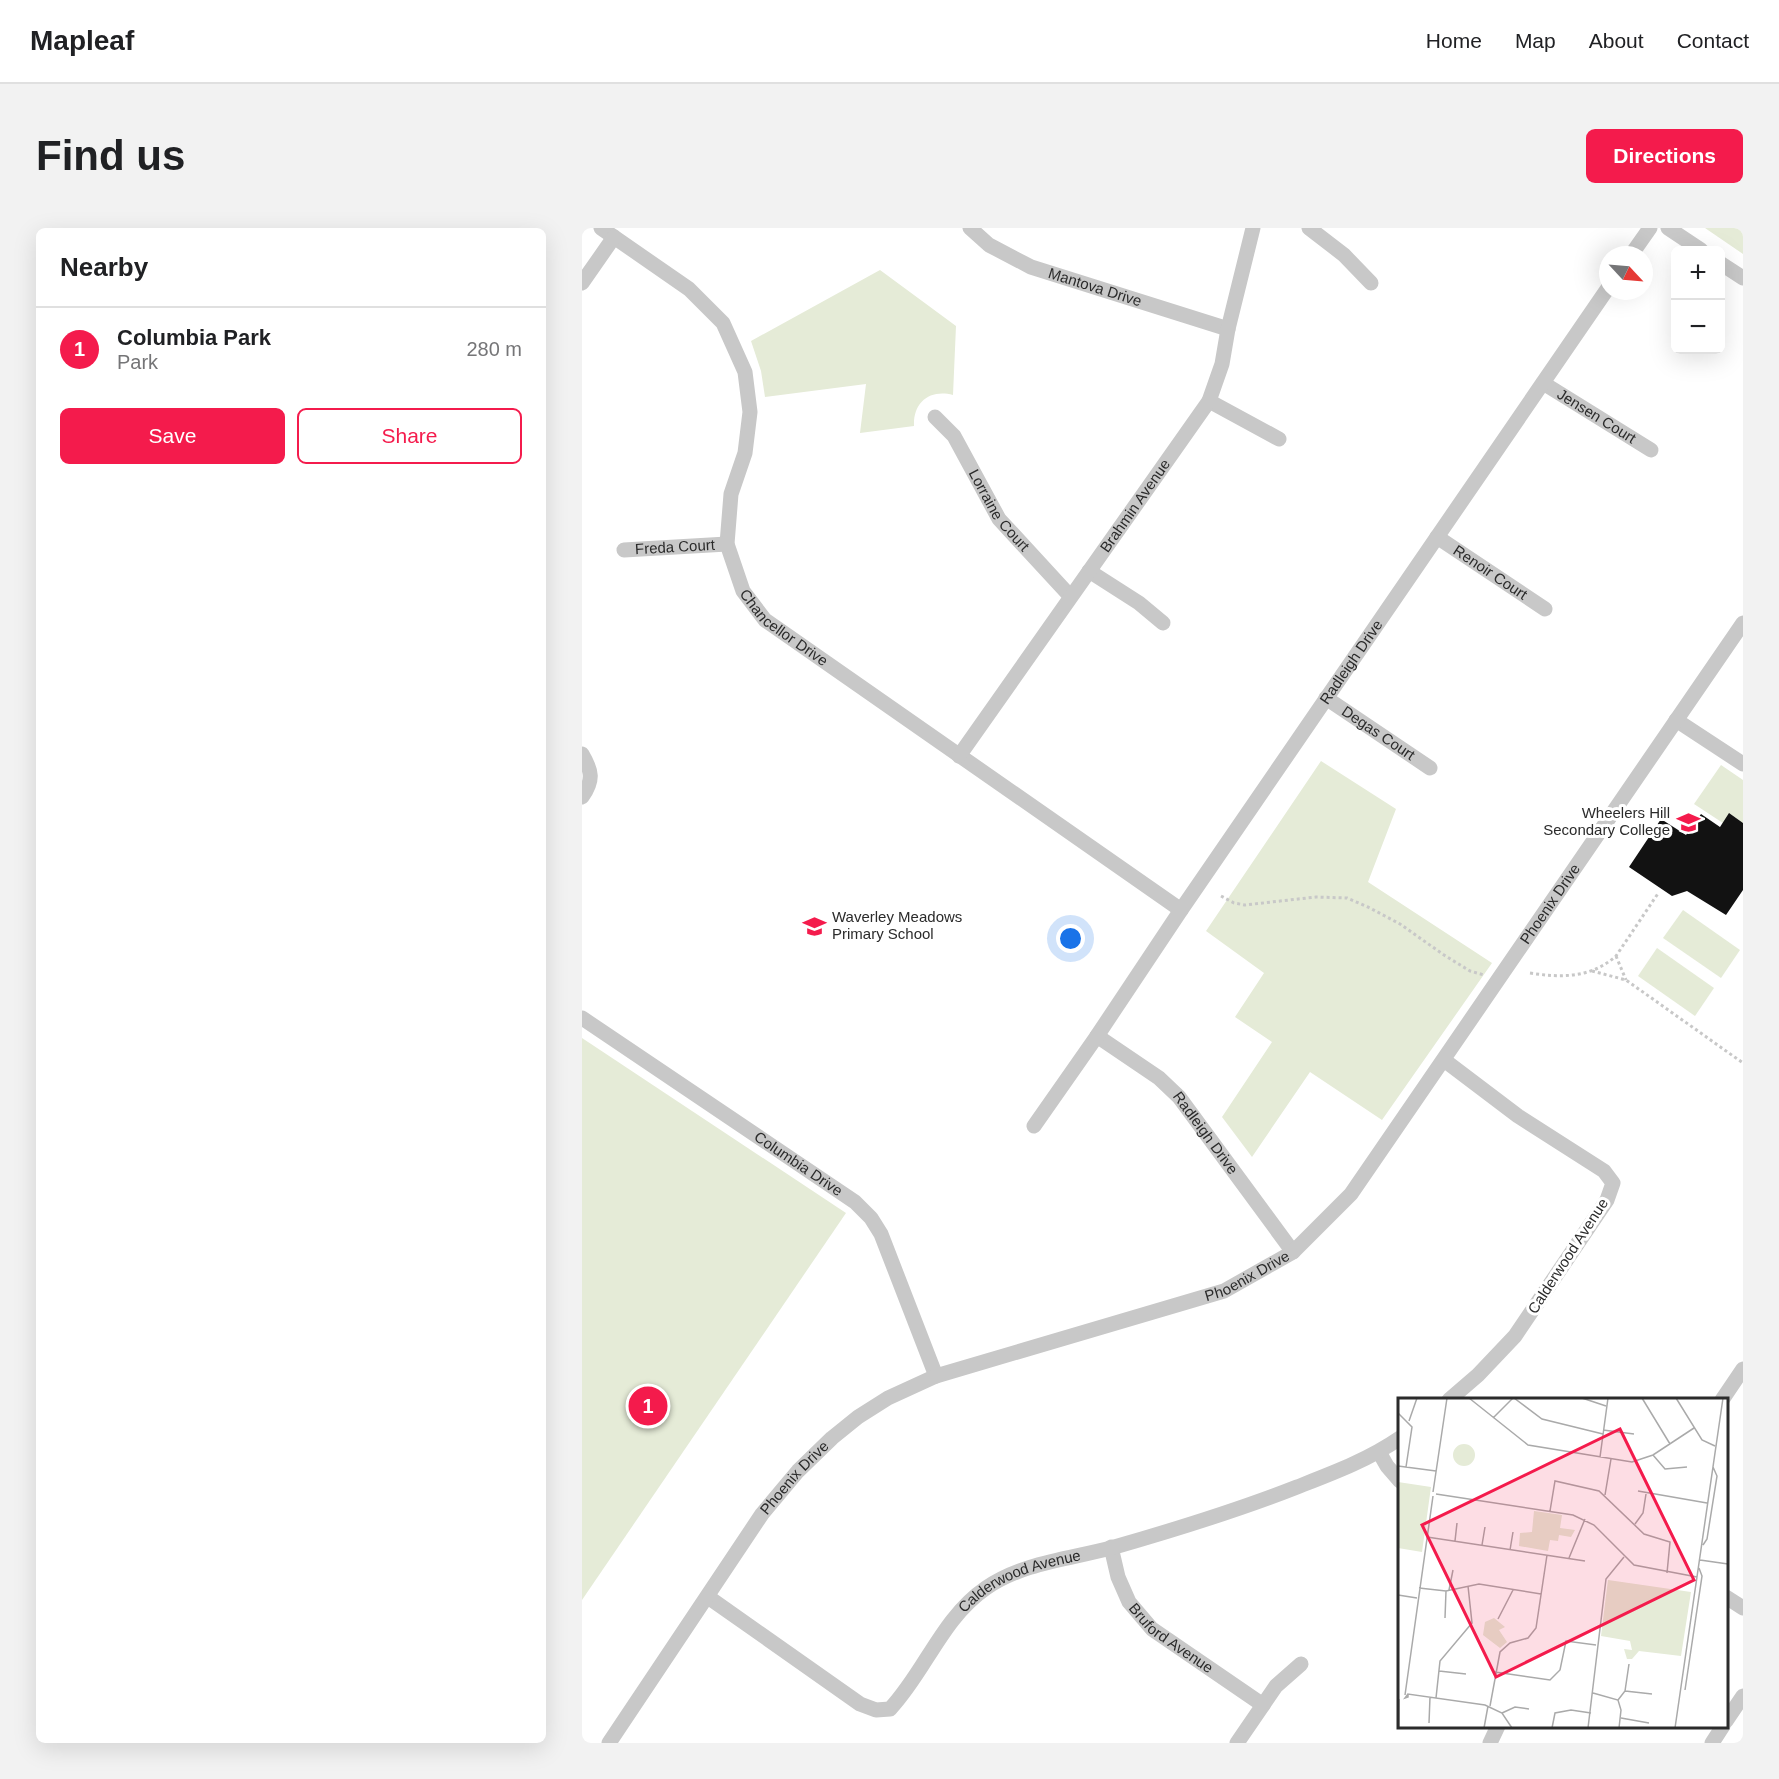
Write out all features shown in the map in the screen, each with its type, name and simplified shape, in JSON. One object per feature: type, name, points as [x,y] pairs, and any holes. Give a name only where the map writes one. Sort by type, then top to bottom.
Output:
[{"type":"street","name":"Chancellor Drive","points":[[601,228],[689,289],[723,323],[745,372],[750,412],[745,453],[731,494],[727,544],[743,591],[765,620],[1181,910]]},
{"type":"street","name":"Mantova Drive","points":[[970,228],[989,245],[1031,267],[1228,329]]},
{"type":"street","name":"Brahmin Avenue","points":[[959,756],[1209,401],[1222,364],[1228,329],[1253,228]]},
{"type":"street","points":[[1309,228],[1344,255],[1371,283]]},
{"type":"street","points":[[1637,246],[1650,228]]},
{"type":"street","points":[[1668,228],[1695,246]]},
{"type":"street","points":[[582,283],[614,237]]},
{"type":"street","points":[[1725,266],[1743,279]]},
{"type":"street","name":"Radleigh Drive","points":[[1034,1126],[1600,300]]},
{"type":"street","name":"Jensen Court","points":[[1543,383],[1651,450]]},
{"type":"street","points":[[1209,401],[1280,439]]},
{"type":"street","name":"Lorraine Court","points":[[935,417],[954,436],[999,519],[1070,596]]},
{"type":"street","name":"Renoir Court","points":[[1437,537],[1545,609]]},
{"type":"street","name":"Freda Court","points":[[624,550],[727,544]]},
{"type":"street","points":[[1089,572],[1139,603],[1163,623]]},
{"type":"street","name":"Phoenix Drive","points":[[609,1743],[762,1514],[798,1471],[858,1417],[888,1398],[936,1376],[1224,1291],[1293,1252],[1350,1194],[1743,623]]},
{"type":"street","name":"Degas Court","points":[[1326,698],[1430,768]]},
{"type":"street","points":[[1676,720],[1743,764]]},
{"type":"street","points":[[582,754],[591,770],[589,788],[582,797]]},
{"type":"street","name":"Columbia Drive","points":[[582,1018],[855,1202],[871,1218],[881,1234],[936,1376]]},
{"type":"street","name":"Radleigh Drive","points":[[1097,1036],[1159,1078],[1179,1097],[1293,1252]]},
{"type":"street","name":"Calderwood Avenue","points":[[1444,1060],[1518,1116],[1604,1171],[1613,1183],[1607,1200],[1515,1336],[1478,1375],[1451,1398]]},
{"type":"street","points":[[1723,1398],[1743,1369]]},
{"type":"street","name":"Calderwood Avenue","points":[[708,1597],[860,1704],[876,1710],[890,1709],[902,1696],[961,1611],[985,1589],[1017,1571],[1111,1547],[1246,1507],[1340,1470],[1379,1452],[1398,1439]]},
{"type":"street","points":[[1379,1452],[1398,1479]]},
{"type":"street","name":"Bruford Avenue","points":[[1111,1547],[1118,1577],[1129,1602],[1152,1629],[1263,1705]]},
{"type":"street","points":[[1728,1598],[1743,1608]]},
{"type":"street","points":[[1237,1743],[1276,1686],[1301,1664]]},
{"type":"street","points":[[1728,1718],[1743,1696]]},
{"type":"street","points":[[1490,1743],[1497,1728]]},
{"type":"street","points":[[1712,1743],[1722,1728]]},
{"type":"path","points":[[1530,973],[1561,976],[1592,971],[1607,963],[1616,956],[1659,892]]},
{"type":"path","points":[[1221,896],[1234,903],[1245,905],[1316,897],[1347,898],[1400,924],[1470,971],[1499,980]]},
{"type":"path","points":[[1616,956],[1626,980]]},
{"type":"path","points":[[1592,971],[1626,980],[1743,1063]]},
{"type":"green space","points":[[1705,228],[1743,228],[1743,254]]},
{"type":"green space","points":[[880,270],[956,326],[953,395],[937,394],[924,399],[916,410],[914,426],[860,433],[866,384],[765,397],[761,371],[751,341]]},
{"type":"green space","points":[[1321,761],[1396,809],[1368,882],[1492,963],[1382,1120],[1310,1072],[1252,1157],[1222,1117],[1272,1042],[1235,1017],[1264,973],[1206,931]]},
{"type":"green space","points":[[1721,765],[1743,780],[1743,823],[1730,814],[1723,823],[1694,804]]},
{"type":"green space","points":[[1683,910],[1740,950],[1721,978],[1663,938]]},
{"type":"green space","points":[[1657,948],[1714,988],[1695,1016],[1638,976]]},
{"type":"green space","points":[[582,1038],[846,1213],[582,1600]]},
{"type":"building","points":[[1729,813],[1743,823],[1743,890],[1726,915],[1687,891],[1672,896],[1629,867],[1661,819],[1686,835],[1701,814],[1720,827]]},
{"type":"place","name":"Wheelers Hill Secondary College","points":[[1688,822]]},
{"type":"place","name":"Waverley Meadows Primary School","points":[[814,926]]},
{"type":"place","name":"Columbia Park","points":[[648,1406]]}]
